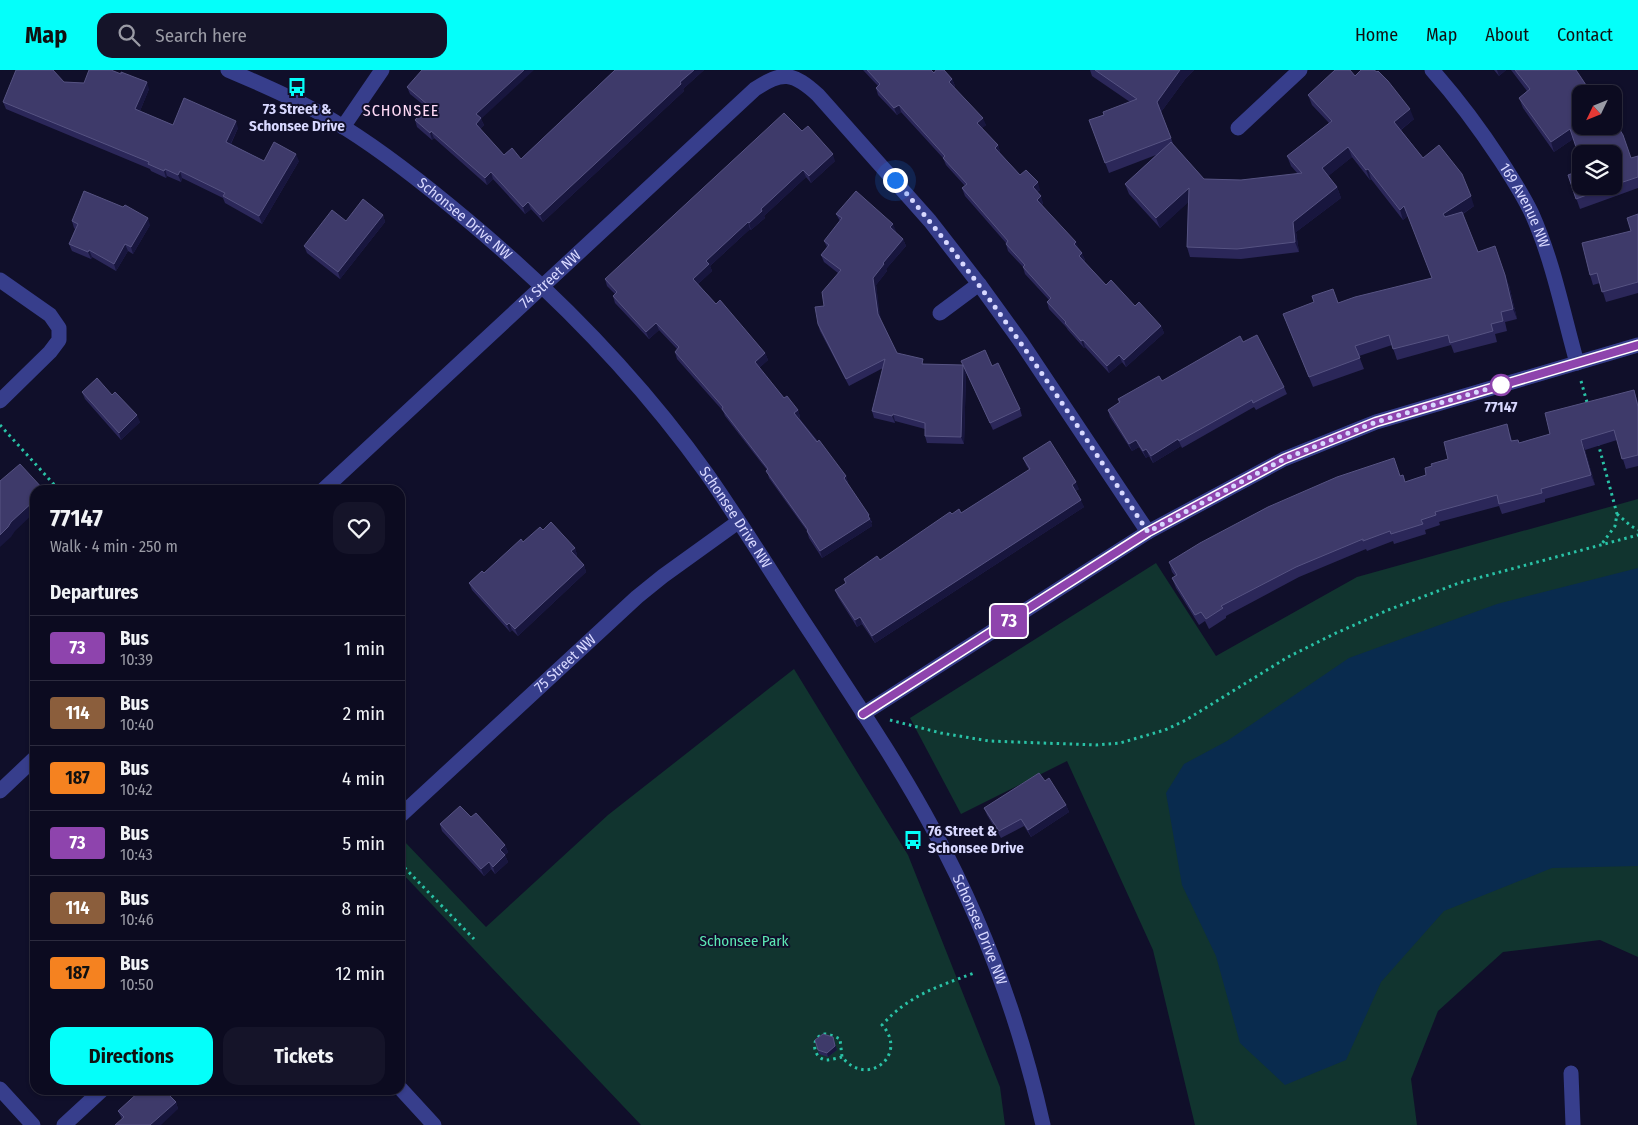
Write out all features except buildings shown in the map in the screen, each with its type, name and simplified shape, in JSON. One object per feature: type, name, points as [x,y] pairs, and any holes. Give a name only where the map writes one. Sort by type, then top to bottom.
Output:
[{"type":"street","name":"Schonsee Drive NW","points":[[228,70],[272,89],[343,127],[429,188],[492,241],[588,330],[654,407],[707,474],[910,788],[960,881],[981,929],[1010,1005],[1033,1081],[1043,1125]]},
{"type":"street","points":[[343,127],[382,70]]},
{"type":"street","points":[[1238,128],[1300,70]]},
{"type":"street","name":"169 Avenue NW","points":[[1432,70],[1490,144],[1531,212],[1554,279],[1577,363]]},
{"type":"street","name":"74 Street NW","points":[[328,485],[755,89],[767,81],[782,75],[795,78],[818,94],[930,221],[979,284]]},
{"type":"street","points":[[0,280],[50,315],[59,328],[59,340],[50,352],[0,401]]},
{"type":"street","points":[[940,313],[979,284],[1021,342],[1148,532]]},
{"type":"street","points":[[863,714],[1148,532],[1284,459],[1376,422],[1638,345]]},
{"type":"street","name":"75 Street NW","points":[[405,811],[637,597],[662,576],[738,522]]},
{"type":"street","points":[[0,791],[30,763]]},
{"type":"street","points":[[1571,1073],[1573,1125]]},
{"type":"street","points":[[0,1089],[34,1125]]},
{"type":"street","points":[[405,1093],[434,1125]]},
{"type":"street","points":[[64,1125],[97,1095]]},
{"type":"path","points":[[1577,363],[1589,410]]},
{"type":"path","points":[[0,425],[54,485]]},
{"type":"path","points":[[1597,439],[1617,514],[1615,526],[1601,546]]},
{"type":"path","points":[[1617,514],[1638,530]]},
{"type":"path","points":[[863,714],[941,733],[989,741],[1096,745],[1120,743],[1164,730],[1186,720],[1288,657],[1388,610],[1459,583],[1638,535]]},
{"type":"path","points":[[405,867],[474,939]]},
{"type":"path","points":[[842,1057],[823,1060],[814,1051],[814,1044],[823,1034],[829,1034],[840,1039],[842,1057],[855,1068],[864,1070],[879,1066],[885,1062],[891,1048],[889,1034],[882,1025],[886,1020],[911,999],[974,973]]},
{"type":"green space","points":[[1638,499],[1638,957],[1600,940],[1503,952],[1438,1011],[1411,1079],[1417,1125],[1195,1125],[1153,950],[1067,761],[961,814],[910,718],[1156,563],[1216,656],[1357,577]]},
{"type":"green space","name":"Schonsee Park","points":[[794,669],[908,855],[1000,1087],[1005,1125],[641,1125],[405,876],[405,842],[486,927],[608,815]]},
{"type":"water","points":[[1638,568],[1638,866],[1552,868],[1444,911],[1381,982],[1346,1060],[1285,1085],[1240,1043],[1216,956],[1182,885],[1166,793],[1184,764],[1227,741],[1349,658],[1497,604]]},
{"type":"bus line","name":"73","points":[[863,714],[1148,532],[1284,459],[1376,422],[1638,345]]},
{"type":"place","name":"73 Street & Schonsee Drive","points":[[297,87]]},
{"type":"place","name":"77147","points":[[1501,385]]},
{"type":"place","name":"76 Street & Schonsee Drive","points":[[913,840]]},
{"type":"district","name":"SCHONSEE","points":[[401,110]]},
{"type":"route","points":[[895,180],[930,221],[1021,342],[1148,532],[1284,459],[1376,422],[1504,384],[1501,385]]}]
